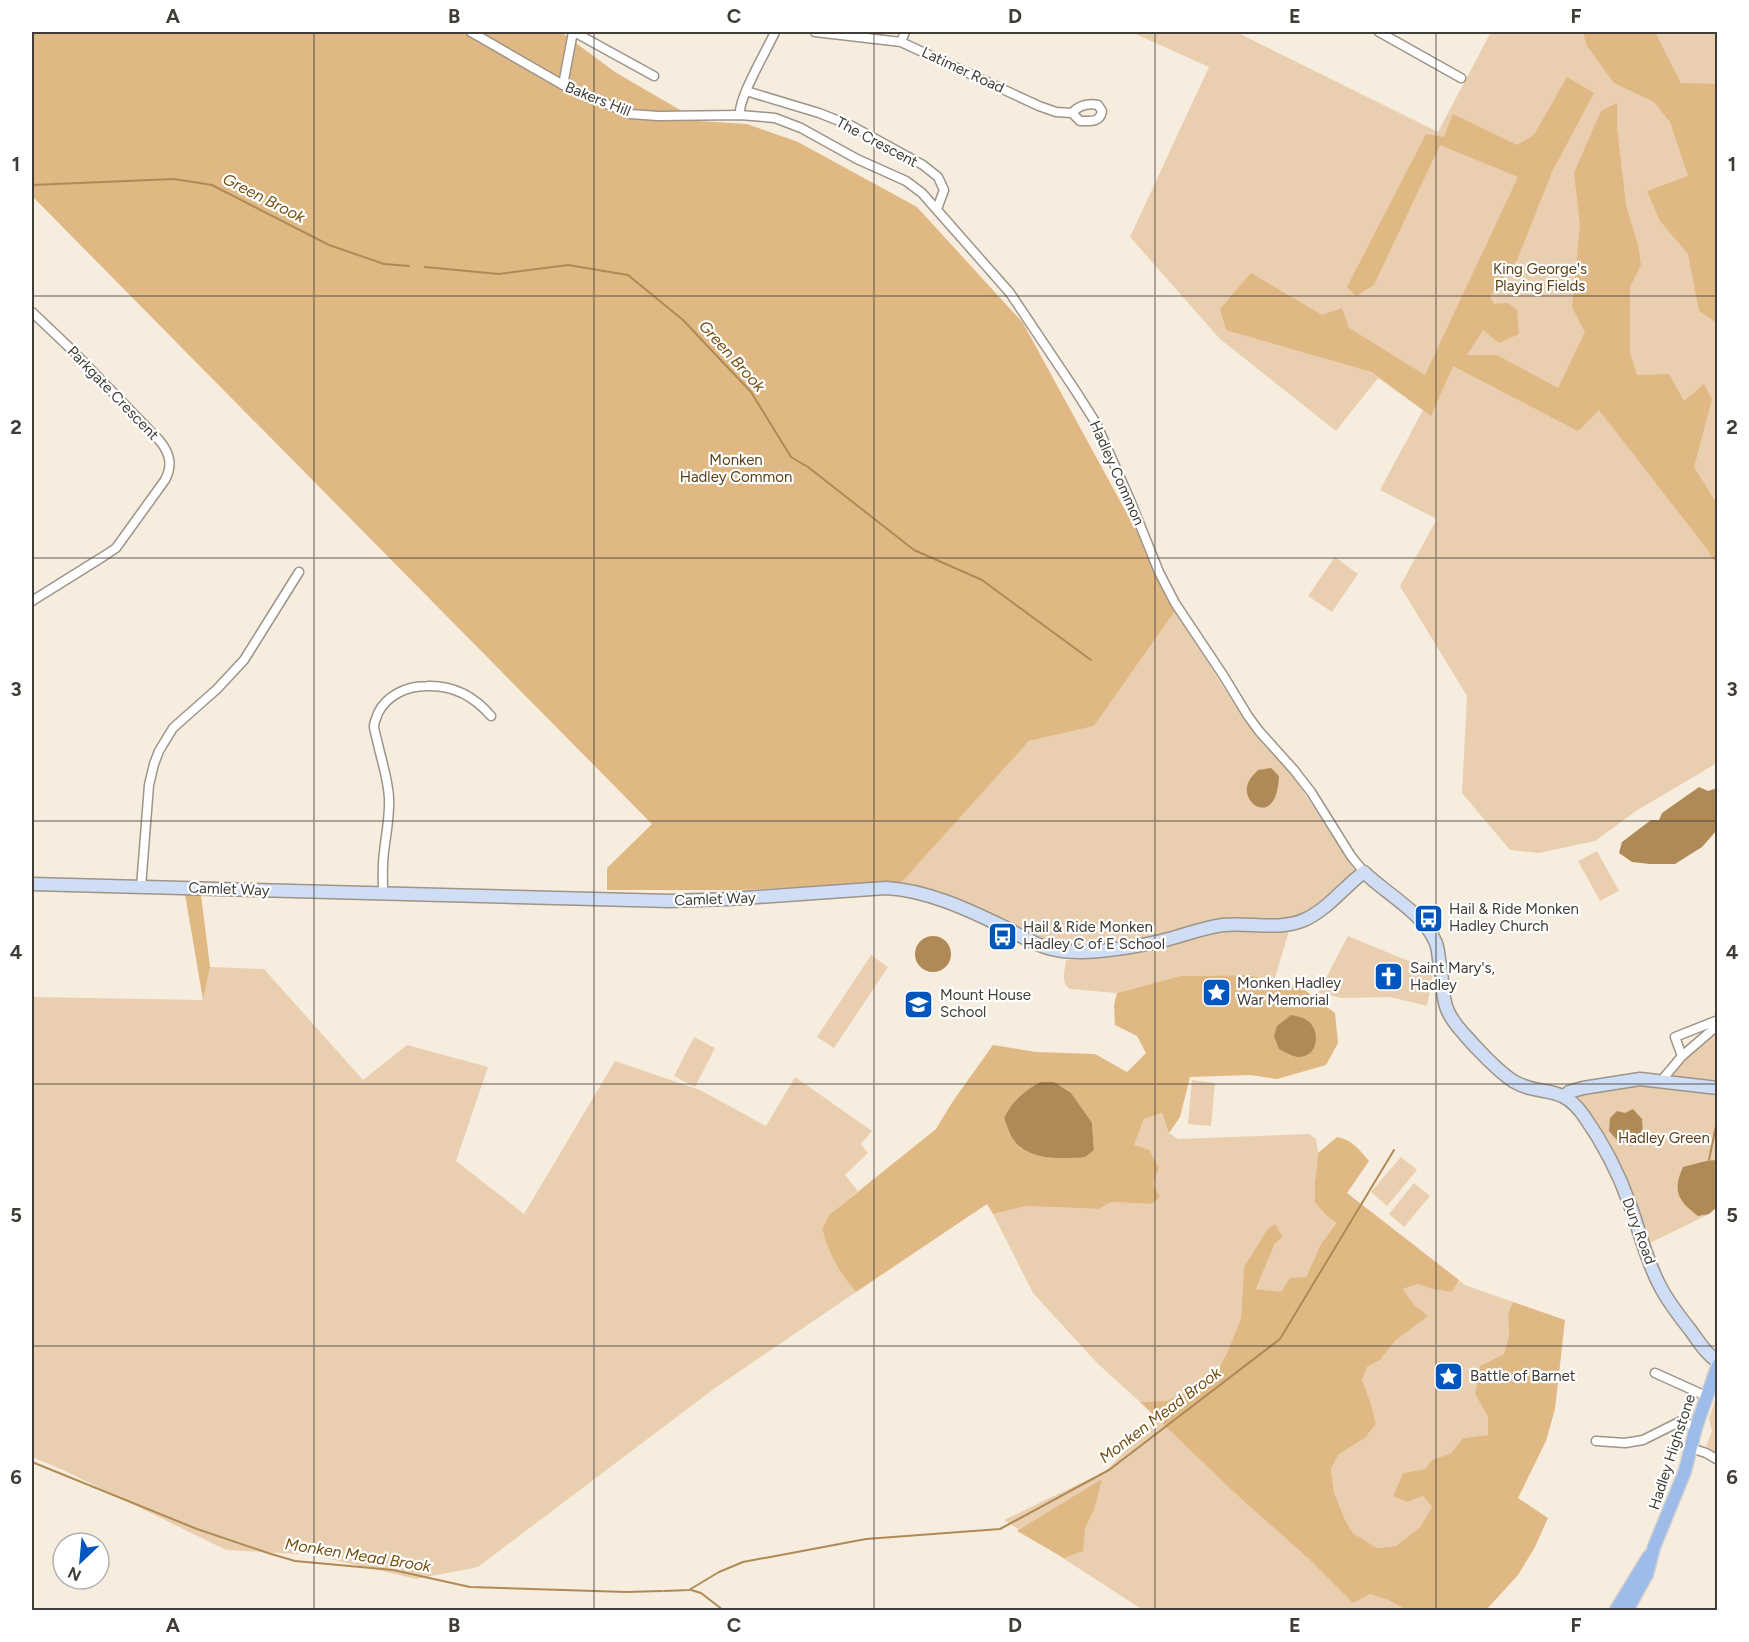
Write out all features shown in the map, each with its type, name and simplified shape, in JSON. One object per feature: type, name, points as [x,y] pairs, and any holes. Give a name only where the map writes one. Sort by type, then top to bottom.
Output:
[{"type":"main road","name":"Hadley Highstone","points":[[1622,1610],[1647,1574],[1654,1547],[1685,1471],[1696,1427],[1718,1363]]},
{"type":"street","name":"Bakers Hill","points":[[471,32],[563,85],[630,114],[657,116],[740,114]]},
{"type":"street","points":[[563,85],[573,32],[654,76]]},
{"type":"street","points":[[740,114],[739,107],[775,32]]},
{"type":"street","name":"Latimer Road","points":[[815,32],[901,42],[1039,106],[1056,112],[1072,113]]},
{"type":"street","points":[[901,42],[905,32]]},
{"type":"street","points":[[1379,32],[1461,78]]},
{"type":"street","name":"The Crescent","points":[[746,92],[819,113],[852,126],[923,165],[938,177],[944,189],[937,209]]},
{"type":"street","name":"Hadley Common","points":[[740,114],[776,118],[906,181],[922,193],[937,209],[1010,293],[1096,423],[1174,603],[1248,716],[1311,792],[1351,856],[1364,872]]},
{"type":"street","name":"Parkgate Crescent","points":[[32,312],[159,440],[171,462],[170,471],[165,480],[116,548],[32,602]]},
{"type":"street","points":[[141,887],[149,785],[159,751],[173,728],[217,689],[244,660],[299,572]]},
{"type":"street","points":[[383,893],[384,856],[390,812],[386,772],[374,726],[384,702],[404,690],[420,686],[443,687],[472,697],[490,716]]},
{"type":"street","points":[[1364,872],[1407,907],[1429,931],[1436,942],[1442,970],[1445,1007],[1452,1021],[1513,1081],[1523,1086],[1565,1096],[1575,1090],[1640,1080],[1718,1088]]},
{"type":"street","name":"Camlet Way","points":[[32,884],[681,901],[758,898],[864,889],[902,889],[978,915],[1030,942],[1047,948],[1084,951],[1161,940],[1200,929],[1295,923],[1312,916],[1364,872]]},
{"type":"street","points":[[1682,1056],[1675,1037],[1718,1020]]},
{"type":"street","points":[[1661,1081],[1682,1056],[1718,1025]]},
{"type":"street","name":"Dury Road","points":[[1565,1096],[1583,1115],[1613,1166],[1630,1204],[1645,1251],[1668,1300],[1710,1357],[1718,1363]]},
{"type":"street","points":[[1655,1373],[1706,1396]]},
{"type":"street","points":[[1596,1441],[1625,1443],[1643,1440],[1681,1421],[1696,1427]]},
{"type":"street","points":[[1691,1448],[1718,1460]]},
{"type":"green space","name":"Monken Hadley Common","points":[[32,32],[561,32],[615,72],[699,121],[747,124],[798,142],[917,207],[1023,323],[1161,576],[1175,611],[1094,726],[1029,741],[902,882],[741,890],[607,890],[607,868],[652,824],[32,196]]},
{"type":"green space","name":"King George's Playing Fields","points":[[1131,32],[1236,32],[1438,132],[1491,32],[1717,32],[1717,763],[1636,811],[1595,841],[1539,853],[1510,850],[1462,793],[1467,696],[1400,586],[1437,519],[1380,490],[1423,410],[1378,378],[1336,431],[1220,339],[1130,237],[1209,67]]},
{"type":"green space","points":[[1583,32],[1655,32],[1681,83],[1717,84],[1717,323],[1699,311],[1688,254],[1660,221],[1647,191],[1688,176],[1670,122],[1654,102],[1614,83],[1587,46]]},
{"type":"green space","points":[[1567,77],[1594,93],[1552,172],[1517,260],[1490,297],[1494,304],[1508,303],[1517,310],[1519,334],[1499,343],[1483,330],[1467,355],[1497,355],[1558,388],[1585,332],[1572,307],[1580,225],[1574,173],[1601,111],[1617,103],[1617,128],[1626,205],[1638,245],[1641,265],[1630,287],[1630,353],[1637,375],[1669,374],[1684,401],[1704,384],[1712,399],[1694,467],[1717,504],[1717,565],[1599,410],[1578,431],[1453,366],[1431,416],[1372,372],[1226,330],[1220,309],[1251,273],[1322,315],[1342,308],[1349,328],[1425,375],[1518,177],[1440,145],[1374,285],[1356,296],[1347,287],[1426,134],[1444,137],[1453,114],[1517,145],[1534,135]]},
{"type":"green space","points":[[1335,557],[1358,574],[1332,612],[1308,596]]},
{"type":"green space","points":[[1175,611],[1247,724],[1291,773],[1355,871],[1327,900],[1298,918],[1085,947],[1060,946],[1043,942],[976,910],[902,882],[1029,741],[1094,726]]},
{"type":"green space","points":[[1597,851],[1619,891],[1600,901],[1578,861]]},
{"type":"green space","points":[[185,894],[201,895],[210,967],[203,1000]]},
{"type":"green space","points":[[1289,931],[1274,981],[1249,975],[1180,976],[1117,993],[1070,989],[1064,980],[1066,960],[1113,957],[1154,950],[1222,932]]},
{"type":"green space","points":[[1348,936],[1406,960],[1434,968],[1427,1006],[1390,997],[1342,998],[1318,993]]},
{"type":"green space","points":[[871,955],[888,967],[834,1048],[817,1037]]},
{"type":"green space","points":[[210,967],[264,969],[363,1080],[407,1045],[488,1067],[456,1161],[524,1214],[615,1061],[700,1090],[766,1126],[795,1077],[872,1131],[861,1144],[868,1153],[845,1175],[858,1191],[829,1215],[822,1229],[835,1263],[856,1292],[715,1388],[478,1567],[416,1579],[313,1555],[226,1550],[32,1457],[32,997],[203,1000]]},
{"type":"green space","points":[[1249,975],[1302,988],[1335,1013],[1338,1043],[1326,1065],[1277,1079],[1250,1075],[1190,1077],[1180,1117],[1169,1133],[1162,1113],[1144,1119],[1134,1145],[1149,1150],[1159,1168],[1153,1184],[1160,1197],[1151,1204],[1111,1202],[1099,1209],[1026,1206],[993,1214],[987,1204],[856,1292],[835,1263],[825,1239],[822,1229],[829,1215],[936,1129],[993,1045],[1036,1052],[1095,1054],[1127,1072],[1146,1053],[1137,1036],[1115,1025],[1114,1005],[1117,993],[1180,976]],"holes":[[[1040,1082],[1092,1123],[1094,1150],[1048,1155],[1027,1151],[1018,1145],[1010,1134],[1004,1118],[1019,1097]]]},
{"type":"green space","name":"Hadley Green","points":[[1717,1030],[1717,1207],[1709,1214],[1648,1244],[1578,1098],[1581,1094],[1628,1084],[1661,1084],[1682,1059]]},
{"type":"green space","points":[[694,1037],[715,1048],[695,1087],[674,1076]]},
{"type":"green space","points":[[1192,1080],[1215,1083],[1211,1126],[1188,1124]]},
{"type":"green space","points":[[1162,1113],[1169,1133],[1178,1139],[1309,1134],[1316,1139],[1318,1152],[1315,1182],[1325,1214],[1336,1222],[1321,1244],[1306,1277],[1281,1293],[1256,1289],[1275,1243],[1244,1267],[1241,1318],[1227,1353],[1212,1381],[1166,1401],[1140,1402],[1098,1364],[1033,1293],[993,1214],[1026,1206],[1099,1209],[1111,1202],[1151,1204],[1134,1145],[1144,1119]]},
{"type":"green space","points":[[1337,1137],[1359,1149],[1369,1161],[1347,1193],[1459,1280],[1452,1292],[1418,1284],[1403,1289],[1414,1305],[1428,1316],[1396,1340],[1380,1360],[1367,1367],[1362,1380],[1376,1424],[1365,1438],[1339,1454],[1331,1469],[1334,1492],[1353,1533],[1377,1548],[1396,1546],[1420,1527],[1432,1507],[1423,1496],[1407,1502],[1393,1496],[1403,1473],[1425,1469],[1432,1460],[1451,1453],[1463,1438],[1488,1435],[1488,1417],[1475,1394],[1480,1366],[1504,1354],[1509,1336],[1508,1313],[1513,1302],[1565,1320],[1555,1409],[1546,1441],[1518,1498],[1548,1518],[1535,1547],[1518,1575],[1486,1610],[1406,1610],[1388,1600],[1370,1594],[1353,1603],[1140,1402],[1166,1401],[1212,1381],[1227,1353],[1241,1318],[1244,1267],[1267,1230],[1275,1224],[1283,1237],[1275,1243],[1256,1289],[1281,1292],[1290,1278],[1306,1277],[1321,1244],[1336,1223],[1315,1202],[1315,1182],[1318,1153]]},
{"type":"green space","points":[[1401,1157],[1417,1170],[1387,1206],[1371,1192]]},
{"type":"green space","points":[[1414,1183],[1430,1196],[1404,1227],[1389,1214]]},
{"type":"green space","points":[[1459,1280],[1465,1285],[1513,1302],[1508,1313],[1509,1336],[1504,1354],[1480,1366],[1475,1394],[1488,1417],[1488,1435],[1463,1438],[1451,1453],[1432,1460],[1425,1469],[1403,1473],[1393,1496],[1407,1502],[1423,1496],[1432,1507],[1420,1527],[1396,1546],[1377,1548],[1353,1533],[1346,1522],[1334,1492],[1331,1469],[1339,1454],[1365,1438],[1376,1424],[1362,1380],[1367,1367],[1380,1360],[1396,1340],[1427,1316],[1414,1305],[1403,1289],[1418,1284],[1452,1292]]},
{"type":"green space","points":[[1717,1393],[1717,1454],[1706,1446],[1712,1431],[1709,1419]]},
{"type":"green space","points":[[1157,1418],[1240,1498],[1310,1560],[1370,1594],[1388,1600],[1406,1610],[1143,1610],[1004,1520],[1106,1471]]},
{"type":"green space","points":[[1102,1479],[1094,1510],[1085,1528],[1083,1551],[1064,1558],[1017,1531]]},
{"type":"shaded area","points":[[1271,768],[1279,776],[1277,793],[1272,803],[1259,807],[1248,797],[1249,781],[1258,770]]},
{"type":"shaded area","points":[[1699,787],[1708,791],[1717,788],[1717,830],[1702,847],[1675,864],[1632,862],[1619,853],[1622,842],[1651,820],[1659,820],[1662,813]]},
{"type":"shaded area","points":[[933,936],[945,942],[951,954],[945,966],[933,972],[921,966],[915,954],[921,942]]},
{"type":"shaded area","points":[[1291,1015],[1305,1019],[1314,1029],[1316,1042],[1314,1048],[1305,1056],[1298,1057],[1279,1049],[1274,1036],[1277,1026]]},
{"type":"shaded area","points":[[1040,1082],[1054,1082],[1071,1093],[1092,1123],[1094,1150],[1085,1157],[1044,1157],[1025,1150],[1011,1136],[1004,1118],[1007,1112],[1019,1097]]},
{"type":"shaded area","points":[[1633,1109],[1642,1119],[1643,1134],[1632,1146],[1616,1139],[1609,1131],[1610,1118],[1617,1111],[1625,1113]]},
{"type":"shaded area","points":[[1717,1160],[1717,1207],[1709,1214],[1698,1216],[1679,1195],[1680,1175],[1683,1167]]},
{"type":"waterway","name":"Green Brook","points":[[32,185],[174,179],[212,185],[329,245],[384,264],[409,266]]},
{"type":"waterway","name":"Green Brook","points":[[425,267],[499,274],[568,265],[628,275],[683,320],[751,392],[791,457],[808,467],[914,550],[982,580],[1091,660]]},
{"type":"waterway","points":[[1709,1160],[1718,1116]]},
{"type":"waterway","name":"Monken Mead Brook","points":[[765,1558],[866,1539],[1000,1529],[1109,1470],[1280,1339],[1394,1150]]},
{"type":"waterway","name":"Monken Mead Brook","points":[[32,1462],[197,1529],[295,1561],[393,1570],[470,1587],[662,1591]]},
{"type":"waterway","name":"Monken Mead Brook","points":[[664,1591],[689,1590],[719,1572],[743,1562],[764,1558]]},
{"type":"waterway","name":"Monken Mead Brook","points":[[691,1590],[701,1593],[723,1610]]},
{"type":"place","name":"Hail & Ride Monken Hadley Church","points":[[1428,918]]},
{"type":"place","name":"Hail & Ride Monken Hadley C of E School","points":[[1002,936]]},
{"type":"place","name":"Saint Mary's, Hadley","points":[[1389,977]]},
{"type":"place","name":"Monken Hadley War Memorial","points":[[1216,992]]},
{"type":"place","name":"Mount House School","points":[[919,1004]]},
{"type":"place","name":"Battle of Barnet","points":[[1449,1376]]}]
